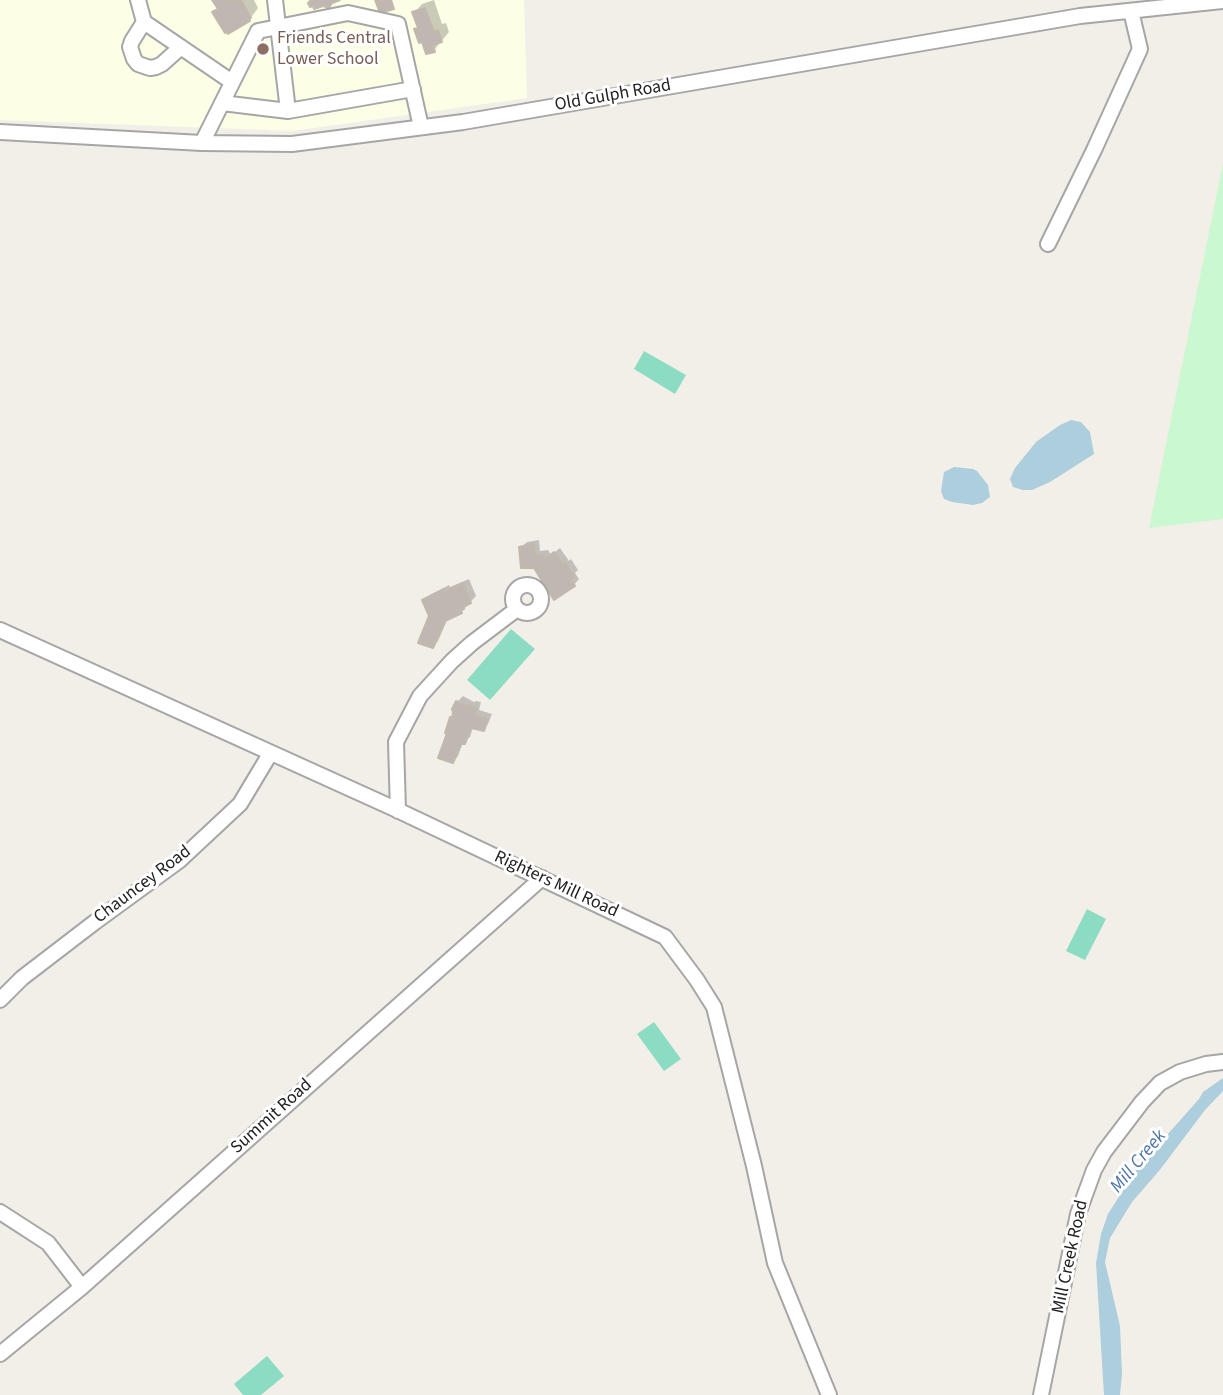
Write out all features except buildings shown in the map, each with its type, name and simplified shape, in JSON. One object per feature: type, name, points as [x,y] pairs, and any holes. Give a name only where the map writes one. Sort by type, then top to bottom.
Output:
[{"type":"street","points":[[138,0],[144,22],[232,82]]},
{"type":"street","points":[[275,0],[288,111]]},
{"type":"street","name":"Old Gulph Road","points":[[0,132],[202,144],[292,144],[463,122],[1080,16],[1223,1]]},
{"type":"street","points":[[1048,244],[1140,49],[1131,11]]},
{"type":"street","points":[[202,144],[258,31],[348,13],[398,24],[421,127]]},
{"type":"street","points":[[144,22],[131,47],[138,64],[156,67],[181,47]]},
{"type":"street","points":[[222,103],[288,111],[413,89]]},
{"type":"street","points":[[398,811],[396,742],[420,696],[472,643],[517,609]]},
{"type":"street","name":"Righters Mill Road","points":[[0,630],[398,811],[665,937],[714,1007],[775,1263],[829,1395]]},
{"type":"street","name":"Chauncey Road","points":[[0,1000],[22,978],[190,850],[240,804],[270,754]]},
{"type":"street","name":"Summit Road","points":[[0,1354],[82,1287],[542,878]]},
{"type":"street","name":"Mill Creek Road","points":[[1041,1395],[1078,1214],[1094,1170],[1104,1152],[1160,1083],[1180,1072],[1223,1062]]},
{"type":"street","points":[[0,1212],[48,1243],[82,1287]]},
{"type":"shaded area","name":"Friends Central Lower School","points":[[0,0],[524,0],[527,98],[293,131],[0,120]]},
{"type":"green space","points":[[1223,163],[1223,519],[1149,528]]},
{"type":"green space","points":[[644,351],[686,375],[675,394],[634,369]]},
{"type":"green space","points":[[511,629],[535,649],[490,700],[467,680]]},
{"type":"green space","points":[[1087,909],[1106,919],[1085,960],[1066,951]]},
{"type":"green space","points":[[654,1022],[681,1059],[664,1071],[637,1034]]},
{"type":"green space","points":[[267,1356],[284,1376],[261,1395],[243,1395],[234,1384]]},
{"type":"water","points":[[1071,420],[1081,422],[1090,432],[1094,454],[1050,482],[1032,490],[1013,487],[1010,479],[1015,468],[1036,442]]},
{"type":"water","points":[[954,467],[977,471],[988,485],[990,497],[973,505],[944,499],[941,491],[944,472]]},
{"type":"water","points":[[1223,1078],[1223,1091],[1132,1202],[1110,1238],[1105,1262],[1120,1326],[1122,1374],[1120,1395],[1104,1395],[1096,1263],[1108,1214],[1136,1170],[1203,1092]]},
{"type":"place","name":"Friends Central Lower School","points":[[263,49]]},
{"type":"water label","name":"Mill Creek","points":[[1139,1162]]}]
